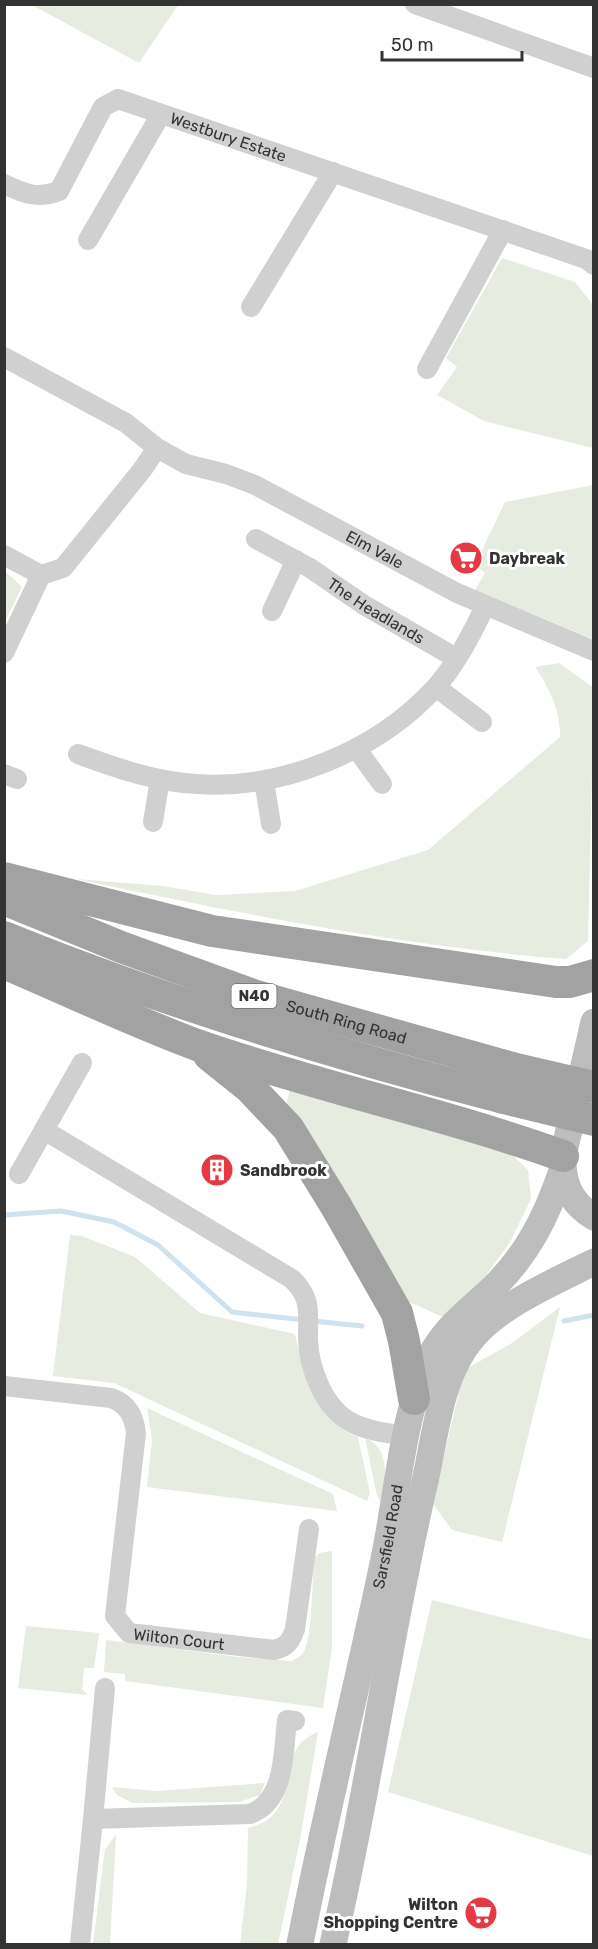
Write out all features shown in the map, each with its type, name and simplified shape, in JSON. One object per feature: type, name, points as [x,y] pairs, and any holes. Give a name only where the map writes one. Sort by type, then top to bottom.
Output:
[{"type":"highway","points":[[4,878],[212,931],[556,982],[570,982],[594,975]]},
{"type":"highway","name":"South Ring Road","points":[[4,899],[121,947],[255,996],[508,1083],[594,1120]]},
{"type":"highway","name":"South Ring Road","points":[[4,937],[242,1025],[404,1072],[508,1083],[594,1087]]},
{"type":"highway","points":[[4,963],[196,1044],[334,1088],[513,1137],[563,1163]]},
{"type":"highway","points":[[196,1044],[249,1087],[288,1128],[336,1206],[397,1313],[405,1341],[414,1399]]},
{"type":"main road","name":"Sarsfield Road","points":[[300,1944],[367,1643],[414,1399],[430,1356],[444,1336],[494,1287],[528,1246],[545,1218],[563,1163],[594,1022]]},
{"type":"main road","points":[[563,1163],[574,1201],[594,1217]]},
{"type":"main road","name":"Sarsfield Road","points":[[333,1944],[416,1520],[445,1390],[456,1364],[474,1336],[524,1299],[594,1262]]},
{"type":"street","points":[[415,4],[594,68]]},
{"type":"street","points":[[4,184],[28,196],[43,196],[59,191],[103,107],[118,99],[161,114]]},
{"type":"street","name":"Westbury Estate","points":[[88,240],[161,114],[503,230],[594,265]]},
{"type":"street","points":[[251,307],[333,172]]},
{"type":"street","points":[[426,369],[503,230]]},
{"type":"street","name":"Elm Vale","points":[[4,357],[126,423],[157,448],[186,464],[226,474],[255,485],[485,606],[594,651]]},
{"type":"street","points":[[4,555],[41,574],[63,568],[157,448]]},
{"type":"street","name":"The Headlands","points":[[256,539],[296,560],[364,605],[456,658]]},
{"type":"street","points":[[272,611],[296,560]]},
{"type":"street","points":[[4,653],[41,574]]},
{"type":"street","points":[[78,754],[116,768],[160,779],[197,784],[264,781],[292,774],[356,748],[381,734],[436,687],[456,658],[485,606]]},
{"type":"street","points":[[436,687],[482,722]]},
{"type":"street","points":[[356,748],[382,784]]},
{"type":"street","points":[[153,822],[160,779]]},
{"type":"street","points":[[264,781],[271,824]]},
{"type":"street","points":[[19,1174],[82,1063]]},
{"type":"street","points":[[44,1130],[292,1280],[306,1294],[310,1306],[308,1341],[314,1375],[331,1409],[340,1417],[360,1426],[407,1436]]},
{"type":"street","name":"Wilton Court","points":[[4,1386],[111,1398],[126,1406],[135,1424],[136,1433],[115,1616],[129,1633],[274,1650],[289,1644],[295,1629],[309,1528]]},
{"type":"street","points":[[80,1944],[105,1688]]},
{"type":"street","points":[[93,1819],[250,1814],[262,1810],[276,1792],[287,1720],[295,1721]]},
{"type":"shaded area","points":[[32,5],[178,5],[139,63]]},
{"type":"shaded area","points":[[502,258],[575,282],[593,305],[593,448],[484,421],[437,395],[457,367],[446,358]]},
{"type":"shaded area","points":[[593,485],[593,639],[475,590],[485,573],[475,565],[505,502]]},
{"type":"shaded area","points":[[5,571],[22,587],[5,622]]},
{"type":"shaded area","points":[[559,663],[594,688],[588,941],[566,959],[381,937],[259,916],[76,879],[163,886],[216,895],[295,891],[428,850],[560,737],[553,700],[535,667]]},
{"type":"shaded area","points":[[291,1085],[503,1146],[528,1170],[531,1199],[510,1242],[484,1278],[445,1318],[405,1300],[286,1105]]},
{"type":"shaded area","points":[[70,1235],[82,1236],[135,1257],[200,1313],[295,1334],[302,1366],[313,1395],[331,1420],[343,1430],[358,1437],[370,1493],[367,1501],[114,1383],[53,1376]]},
{"type":"shaded area","points":[[560,1307],[502,1542],[452,1530],[433,1504],[464,1370],[512,1343]]},
{"type":"shaded area","points":[[147,1408],[333,1494],[337,1511],[147,1487],[152,1440]]},
{"type":"shaded area","points":[[365,1438],[379,1449],[383,1457],[385,1485],[382,1503],[377,1496]]},
{"type":"shaded area","points":[[332,1551],[332,1648],[323,1708],[125,1681],[125,1674],[104,1672],[106,1640],[238,1657],[291,1661],[296,1659],[303,1653],[309,1635],[314,1559],[319,1553]]},
{"type":"shaded area","points":[[432,1600],[593,1640],[593,1856],[388,1792]]},
{"type":"shaded area","points":[[26,1626],[99,1633],[94,1668],[84,1668],[82,1689],[88,1695],[18,1688]]},
{"type":"shaded area","points":[[318,1732],[300,1840],[278,1944],[240,1944],[247,1885],[248,1828],[266,1820],[278,1809],[284,1796],[294,1753],[303,1741]]},
{"type":"shaded area","points":[[265,1783],[260,1795],[239,1802],[133,1803],[117,1795],[112,1787],[157,1791]]},
{"type":"shaded area","points":[[116,1835],[110,1944],[93,1944],[105,1849]]},
{"type":"waterway","points":[[4,1215],[61,1211],[114,1222],[158,1245],[232,1312],[304,1320]]},
{"type":"waterway","points":[[564,1321],[594,1315]]},
{"type":"waterway","points":[[313,1321],[362,1326]]},
{"type":"place","name":"Daybreak","points":[[466,558]]},
{"type":"place","name":"Sandbrook","points":[[217,1170]]},
{"type":"place","name":"Wilton Shopping Centre","points":[[481,1913]]}]
